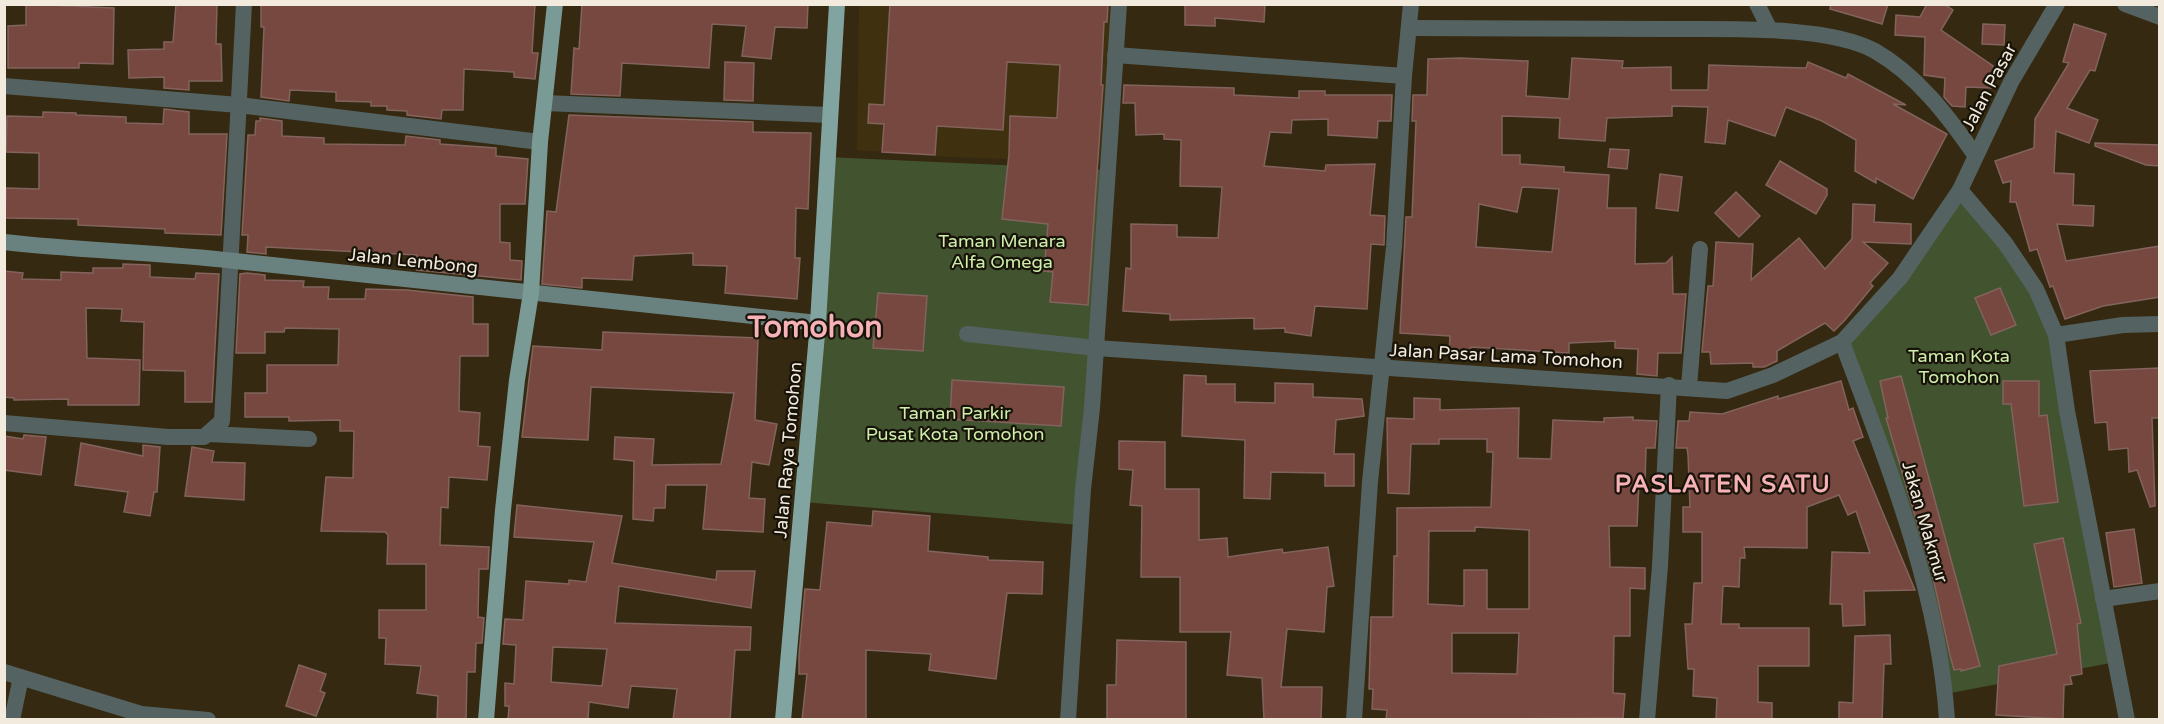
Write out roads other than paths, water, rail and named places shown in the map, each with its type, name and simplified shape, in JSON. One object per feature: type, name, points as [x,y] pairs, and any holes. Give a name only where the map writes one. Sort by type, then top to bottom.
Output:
[{"type":"highway","name":"Jalan Raya Tomohon","points":[[783,720],[818,323],[837,4]]},
{"type":"main road","points":[[486,720],[504,498],[517,380],[531,293],[540,142],[555,4]]},
{"type":"main road","name":"Jalan Lembong","points":[[4,242],[59,249],[233,260],[818,323]]},
{"type":"street","points":[[4,423],[168,437],[204,437],[222,420],[233,260],[244,4]]},
{"type":"street","points":[[1068,720],[1119,4]]},
{"type":"street","points":[[1354,720],[1370,482],[1394,247],[1404,76],[1411,4]]},
{"type":"street","points":[[1757,4],[1770,30]]},
{"type":"street","name":"Jalan Pasar","points":[[1960,190],[2011,82],[2057,4]]},
{"type":"street","points":[[2125,4],[2160,17]]},
{"type":"street","points":[[1409,28],[1770,30],[1833,38],[1874,51],[1912,78],[1951,121],[1975,155]]},
{"type":"street","points":[[1115,55],[1404,76]]},
{"type":"street","points":[[4,86],[239,105],[540,142]]},
{"type":"street","points":[[545,103],[829,115]]},
{"type":"street","points":[[1960,190],[2017,261],[2036,289],[2056,335],[2067,411],[2127,720]]},
{"type":"street","name":"Jalan Pasar Lama Tomohon","points":[[967,334],[1096,348],[1669,385],[1728,391],[1773,375],[1842,342],[1900,278],[1960,190]]},
{"type":"street","points":[[1689,387],[1700,249]]},
{"type":"street","points":[[2056,335],[2123,325],[2160,324]]},
{"type":"street","name":"Jakan Makmur","points":[[1842,342],[1901,504],[1940,647],[1947,720]]},
{"type":"street","points":[[1647,720],[1660,566],[1669,385]]},
{"type":"street","points":[[209,434],[309,439]]},
{"type":"street","points":[[2103,599],[2160,591]]},
{"type":"street","points":[[4,672],[140,717],[208,720]]},
{"type":"street","points":[[12,720],[21,677]]},
{"type":"district","name":"Tomohon","points":[[815,327]]},
{"type":"district","name":"PASLATEN SATU","points":[[1723,484]]},
{"type":"park label","name":"Taman Menara Alfa Omega","points":[[1002,251]]},
{"type":"park label","name":"Taman Kota Tomohon","points":[[1959,366]]},
{"type":"park label","name":"Taman Parkir Pusat Kota Tomohon","points":[[955,423]]}]
